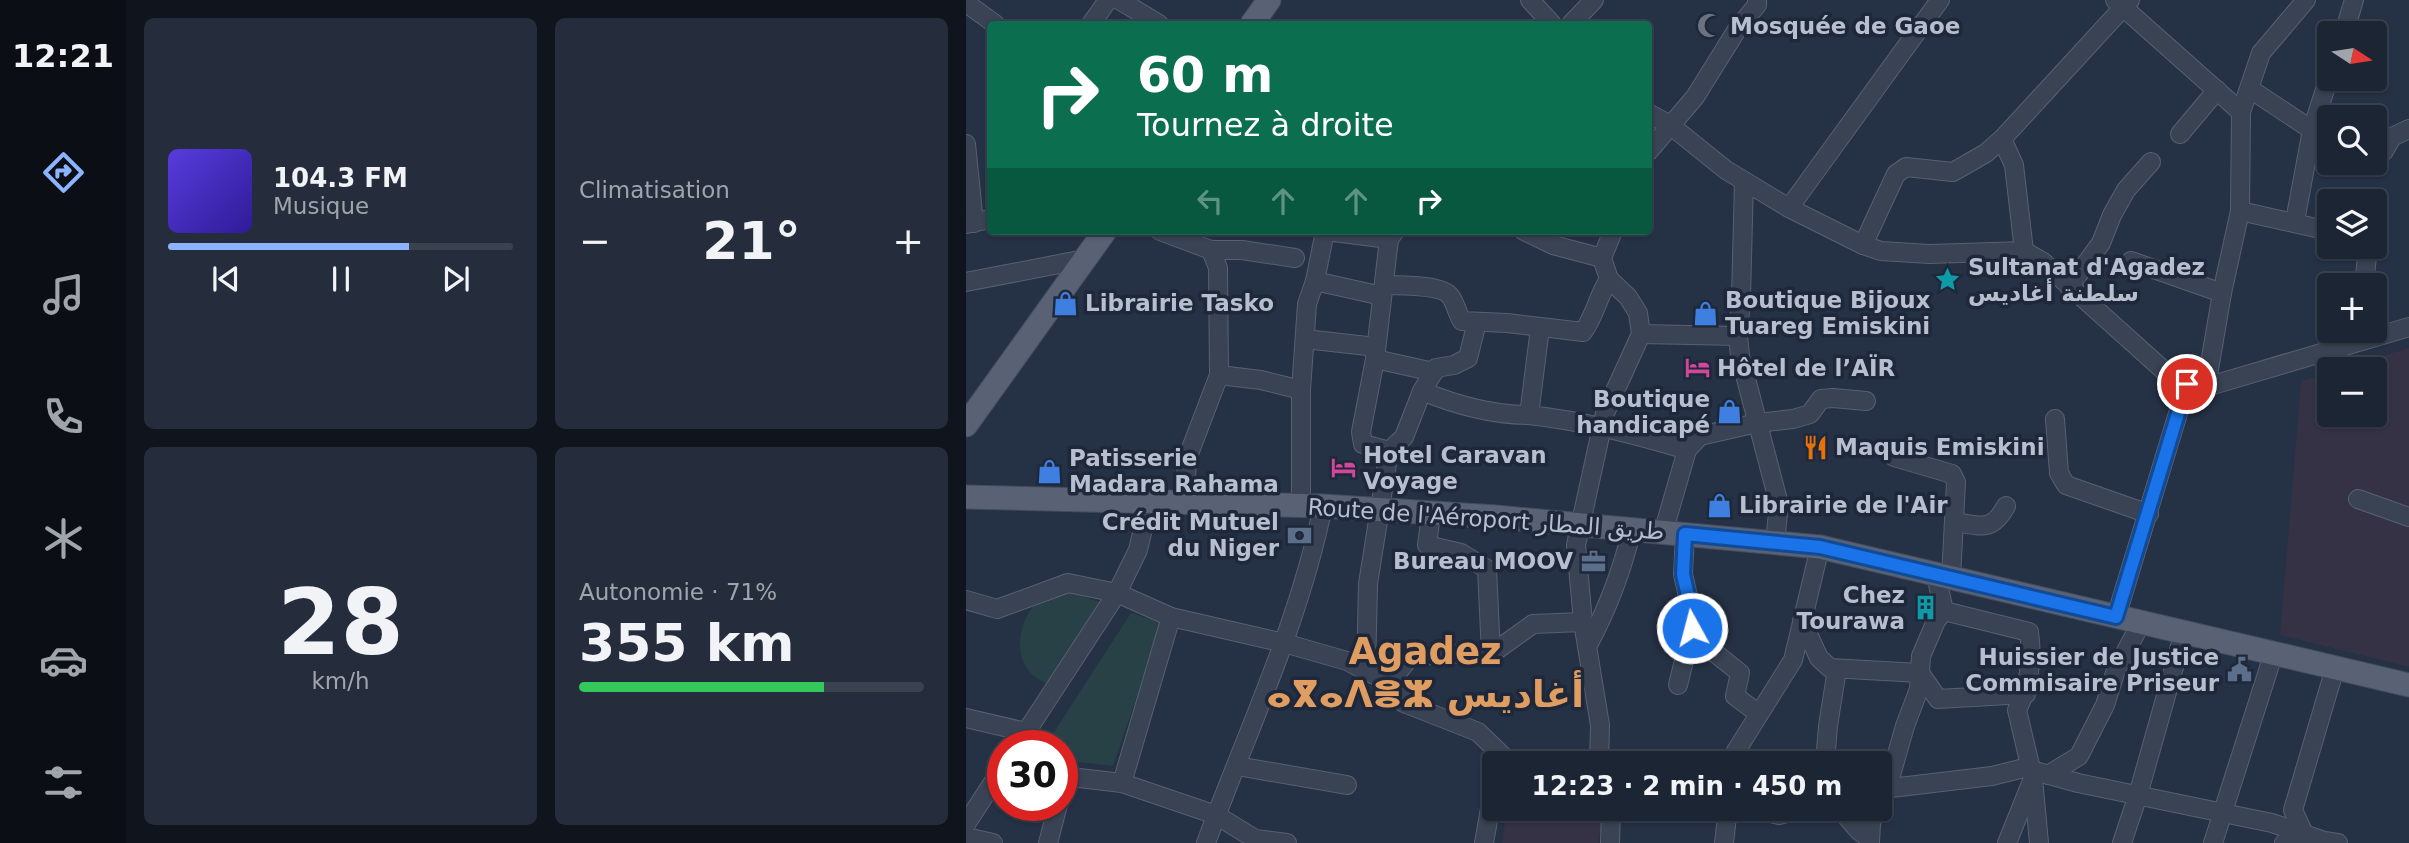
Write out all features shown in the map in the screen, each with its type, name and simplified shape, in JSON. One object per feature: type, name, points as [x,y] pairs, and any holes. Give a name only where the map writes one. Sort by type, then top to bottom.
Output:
[{"type":"main road","points":[[1254,21],[1269,0]]},
{"type":"main road","points":[[966,425],[1102,235]]},
{"type":"main road","name":"Route de l'Aéroport طريق المطار","points":[[966,497],[1312,506],[1496,517],[1820,547],[2409,685]]},
{"type":"street","points":[[1093,21],[1108,0]]},
{"type":"street","points":[[1119,0],[1154,21]]},
{"type":"street","points":[[1530,0],[1549,21]]},
{"type":"street","points":[[1574,21],[1594,0]]},
{"type":"street","points":[[1652,147],[1695,97],[1738,29],[1757,5],[1757,0]]},
{"type":"street","points":[[2206,387],[2222,293],[2240,211],[2241,112],[2261,53],[2306,0]]},
{"type":"street","points":[[2348,21],[2354,0]]},
{"type":"street","points":[[1789,208],[1938,1]]},
{"type":"street","points":[[1863,245],[1896,174],[1906,167],[1954,172],[1986,153],[2002,139],[2123,2],[2241,112]]},
{"type":"street","points":[[966,3],[991,21]]},
{"type":"street","points":[[2250,89],[2317,131]]},
{"type":"street","points":[[2180,134],[2217,90]]},
{"type":"street","points":[[1652,115],[1670,125],[1726,170],[1789,208],[1863,245],[1881,251],[1929,254],[2024,251],[2043,262],[2170,376],[2187,384],[2206,387],[2340,343]]},
{"type":"street","points":[[2387,146],[2392,137],[2409,129]]},
{"type":"street","points":[[2002,139],[2014,165],[2024,251]]},
{"type":"street","points":[[966,144],[977,222]]},
{"type":"street","points":[[2295,222],[2317,147]]},
{"type":"street","points":[[2069,287],[2101,243],[2126,190],[2151,162]]},
{"type":"street","points":[[1744,181],[1738,336],[1740,356],[1779,504],[1776,542]]},
{"type":"street","points":[[2240,211],[2317,228]]},
{"type":"street","points":[[1171,235],[1211,250],[1242,250],[1295,258]]},
{"type":"street","points":[[1206,843],[1284,642],[1314,548],[1301,390],[1307,304],[1315,281],[1324,235]]},
{"type":"street","points":[[1389,451],[1363,444],[1361,439],[1392,235]]},
{"type":"street","points":[[1532,235],[1553,245],[1602,258]]},
{"type":"street","points":[[1599,751],[1600,725],[1583,622],[1576,545],[1605,413],[1641,334],[1638,313],[1628,297],[1609,279],[1602,258],[1611,235]]},
{"type":"street","points":[[1185,502],[1187,459],[1219,374],[1218,268],[1211,250]]},
{"type":"street","points":[[966,282],[1085,259]]},
{"type":"street","points":[[2131,261],[2222,293]]},
{"type":"street","points":[[1315,281],[1383,291],[1423,287],[1451,296],[1462,321],[1583,332],[1589,325],[1601,292],[1609,279]]},
{"type":"street","points":[[1366,671],[1368,584],[1389,451],[1404,437],[1422,390],[1436,368],[1454,365],[1468,358],[1477,323]]},
{"type":"street","points":[[2387,331],[2409,327]]},
{"type":"street","points":[[1529,415],[1540,328]]},
{"type":"street","points":[[1641,334],[1738,336]]},
{"type":"street","points":[[1305,340],[1376,353],[1434,372]]},
{"type":"street","points":[[1219,374],[1261,380],[1301,390]]},
{"type":"street","points":[[2116,617],[2187,384]]},
{"type":"street","points":[[1422,390],[1442,399],[1504,415],[1569,419],[1687,450]]},
{"type":"street","points":[[1678,685],[1691,634],[1691,610],[1674,534],[1687,450],[1700,436],[1810,414],[1821,399],[1866,401]]},
{"type":"street","points":[[2055,419],[2059,473],[2066,485],[2149,514]]},
{"type":"street","points":[[1892,765],[1919,689],[1920,656],[1936,621],[1944,611],[1943,576],[1955,523],[1956,482],[1952,474],[1894,457]]},
{"type":"street","points":[[2358,499],[2409,517]]},
{"type":"street","points":[[1028,730],[1117,593],[1138,550],[1149,503]]},
{"type":"street","points":[[1955,523],[1984,526],[1992,524],[2006,506]]},
{"type":"street","points":[[1431,514],[1427,545],[1461,553],[1487,569],[1492,654]]},
{"type":"street","points":[[1588,645],[1606,612],[1624,563],[1632,529]]},
{"type":"street","points":[[1736,751],[1793,660],[1820,547]]},
{"type":"street","points":[[966,600],[997,609],[1068,583],[1117,593],[1171,617],[1284,642],[1347,661],[1404,688],[1404,703],[1478,732],[1495,751]]},
{"type":"street","points":[[1944,611],[2029,632],[2031,646],[2026,694],[2017,710],[2037,774],[2039,843]]},
{"type":"street","points":[[1122,783],[1171,617]]},
{"type":"street","points":[[1802,621],[1819,658],[1830,668],[1920,673]]},
{"type":"street","points":[[1390,682],[1410,657],[1492,654],[1533,624],[1583,622]]},
{"type":"street","points":[[2007,843],[2018,811],[2037,774],[2079,756],[2105,705],[2116,670],[2141,623]]},
{"type":"street","points":[[2122,843],[2183,632]]},
{"type":"street","points":[[1691,634],[1741,673],[1735,696],[1759,714]]},
{"type":"street","points":[[2213,843],[2221,811],[2274,652]]},
{"type":"street","points":[[1826,751],[1837,668]]},
{"type":"street","points":[[2304,834],[2293,810],[2335,668]]},
{"type":"street","points":[[1920,673],[1938,699],[2026,694]]},
{"type":"street","points":[[966,718],[998,730]]},
{"type":"street","points":[[1237,766],[1347,785]]},
{"type":"street","points":[[1892,796],[2024,768],[2037,774],[2272,823],[2324,841],[2338,843]]},
{"type":"street","points":[[1078,782],[1122,783],[1216,815],[1255,841],[1287,843]]},
{"type":"street","points":[[966,824],[987,792]]},
{"type":"street","points":[[1048,843],[1054,821]]},
{"type":"street","points":[[1484,843],[1488,821]]},
{"type":"street","points":[[1610,843],[1611,821]]},
{"type":"street","points":[[1724,843],[1727,821]]},
{"type":"street","points":[[1850,821],[1870,841]]},
{"type":"street","points":[[1870,841],[1872,821]]},
{"type":"street","points":[[2284,843],[2304,834]]},
{"type":"street","points":[[966,837],[993,843]]},
{"type":"shaded area","points":[[2409,348],[2409,667],[2280,635],[2301,381],[2317,376],[2317,427],[2387,427],[2387,357],[2379,357]]},
{"type":"shaded area","points":[[1505,821],[1602,821],[1598,843],[1502,843]]},
{"type":"green space","points":[[1069,592],[1100,602],[1047,684],[1035,677],[1026,667],[1020,651],[1021,633],[1027,615],[1038,602]]},
{"type":"green space","points":[[1131,613],[1162,623],[1113,766],[1078,762],[1078,730],[1055,730]]},
{"type":"place","name":"Mosquée de Gaoe","points":[[1710,26]]},
{"type":"place","name":"Sultanat d'Agadez سلطنة أغاديس","points":[[1948,280]]},
{"type":"place","name":"Librairie Tasko","points":[[1065,303]]},
{"type":"place","name":"Boutique Bijoux Tuareg Emiskini","points":[[1705,313]]},
{"type":"place","name":"Hôtel de l’AÏR","points":[[1697,368]]},
{"type":"place","name":"Boutique handicapé","points":[[1730,412]]},
{"type":"place","name":"Maquis Emiskini","points":[[1815,447]]},
{"type":"place","name":"Hotel Caravan Voyage","points":[[1343,468]]},
{"type":"place","name":"Patisserie Madara Rahama","points":[[1049,471]]},
{"type":"place","name":"Librairie de l'Air","points":[[1719,505]]},
{"type":"place","name":"Crédit Mutuel du Niger","points":[[1299,535]]},
{"type":"place","name":"Bureau MOOV","points":[[1593,561]]},
{"type":"place","name":"Chez Tourawa","points":[[1925,608]]},
{"type":"place","name":"Huissier de Justice Commisaire Priseur","points":[[2239,670]]},
{"type":"district","name":"Agadez ⴰⴳⴰⴷⴻⵣ أغاديس","points":[[1425,672]]},
{"type":"route","points":[[1692,628],[1683,574],[1685,534],[1820,547],[2116,617],[2187,384]]}]
